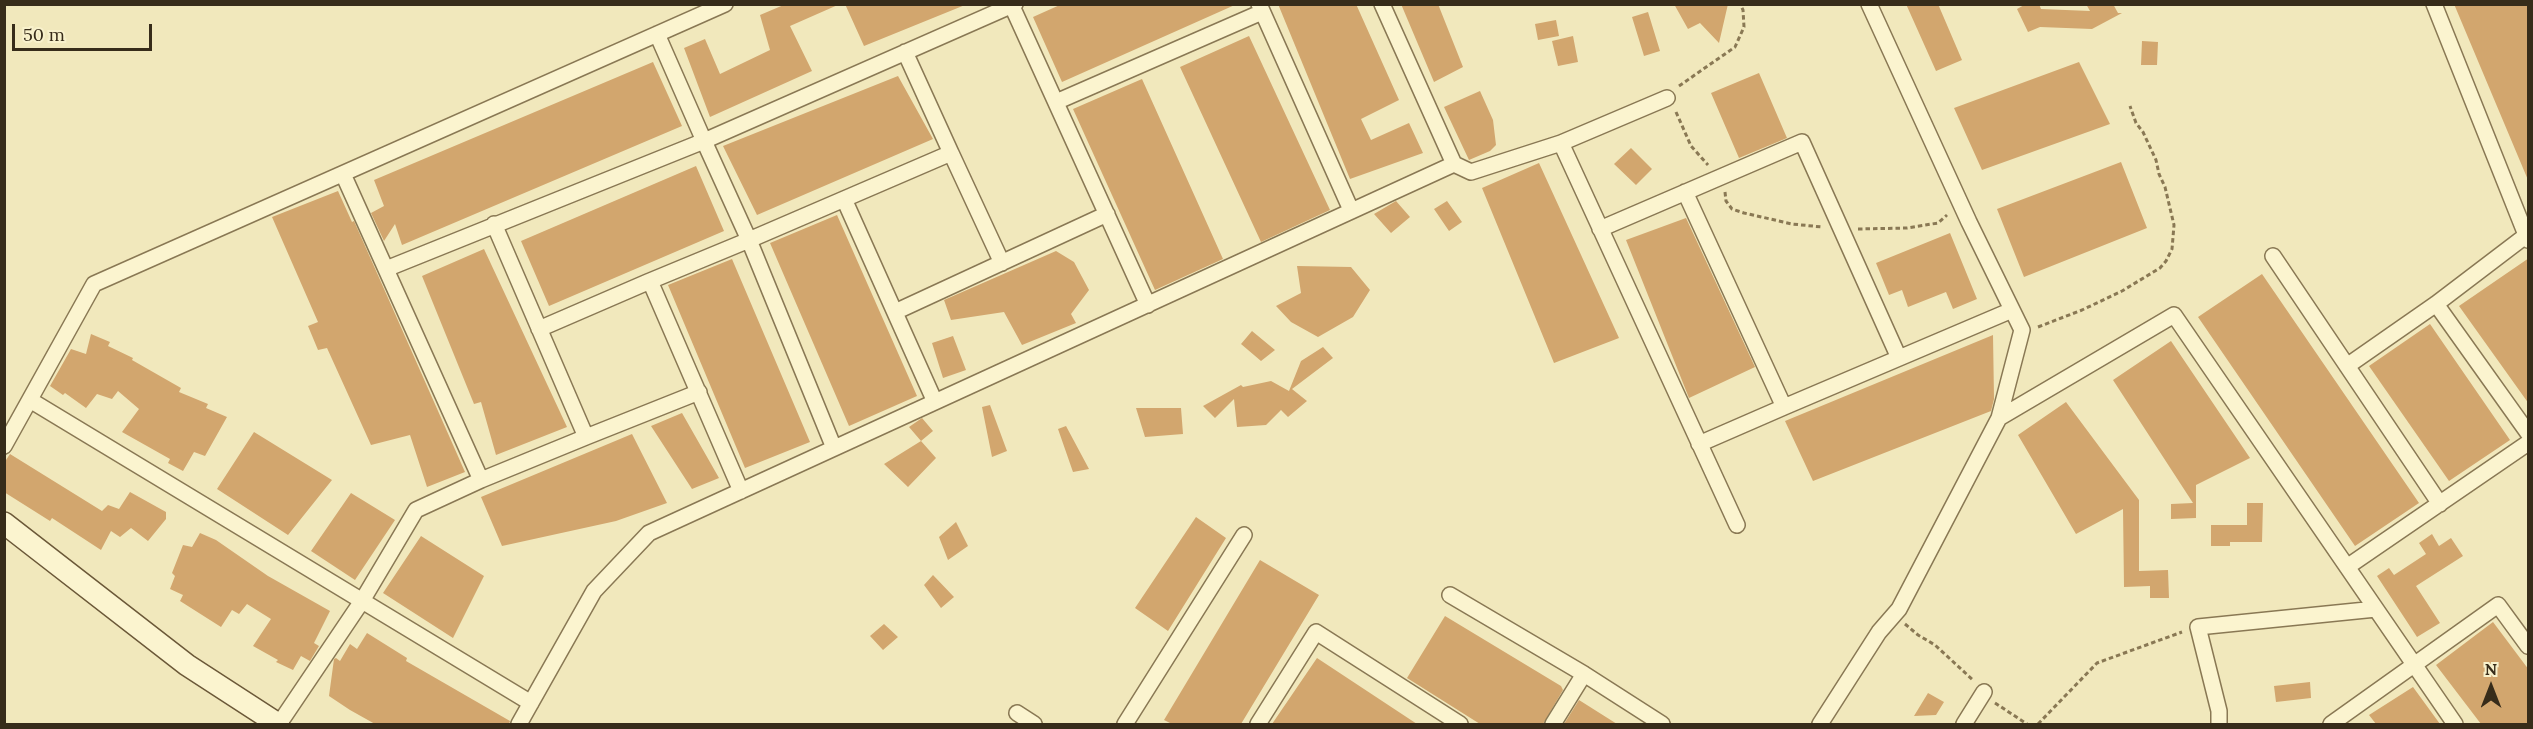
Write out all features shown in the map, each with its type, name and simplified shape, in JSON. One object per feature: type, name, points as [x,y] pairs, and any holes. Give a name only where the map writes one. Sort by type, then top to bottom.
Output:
[{"type":"street","points":[[4,446],[94,285],[725,4]]},
{"type":"street","points":[[1382,4],[1454,164],[1471,172],[1561,143],[1667,98]]},
{"type":"street","points":[[1820,724],[1879,632],[1899,609],[1999,418],[2022,330],[1969,222],[1869,4]]},
{"type":"street","points":[[2347,366],[2528,236],[2434,4]]},
{"type":"street","points":[[386,269],[704,141],[1012,5],[1148,305]]},
{"type":"street","points":[[1056,102],[1260,8],[1351,210]]},
{"type":"street","points":[[657,34],[749,240],[834,448]]},
{"type":"street","points":[[905,52],[1002,263]]},
{"type":"street","points":[[1600,229],[1802,142],[1899,358]]},
{"type":"street","points":[[1561,143],[1737,525]]},
{"type":"street","points":[[539,329],[951,153]]},
{"type":"street","points":[[519,724],[594,591],[649,533],[1454,164]]},
{"type":"street","points":[[343,174],[481,480]]},
{"type":"street","points":[[1685,192],[1784,407]]},
{"type":"street","points":[[844,199],[935,402]]},
{"type":"street","points":[[895,312],[1107,214]]},
{"type":"street","points":[[494,224],[586,436]]},
{"type":"street","points":[[2273,256],[2440,504]]},
{"type":"street","points":[[650,281],[741,491]]},
{"type":"street","points":[[2436,304],[2529,433]]},
{"type":"street","points":[[1699,444],[2012,310]]},
{"type":"street","points":[[1999,418],[2174,315],[2455,724]]},
{"type":"street","points":[[4,523],[187,665],[279,724],[362,601],[416,510],[586,436],[699,392]]},
{"type":"street","points":[[30,400],[531,703]]},
{"type":"street","points":[[2347,567],[2529,443]]},
{"type":"street","points":[[1125,724],[1245,535]]},
{"type":"street","points":[[1450,595],[1584,674],[1662,724]]},
{"type":"street","points":[[2331,724],[2498,605],[2529,646]]},
{"type":"street","points":[[2219,724],[2219,711],[2198,627],[2376,609]]},
{"type":"street","points":[[1258,724],[1316,632],[1460,724]]},
{"type":"street","points":[[1553,724],[1584,674]]},
{"type":"street","points":[[1964,724],[1984,692]]},
{"type":"street","points":[[1017,713],[1034,724]]},
{"type":"path","points":[[2022,330],[2035,328],[2109,298],[2160,268],[2166,261],[2174,241],[2174,225],[2169,201],[2156,160],[2143,132],[2136,123],[2130,106]]},
{"type":"path","points":[[1899,609],[1907,627],[1935,645],[1994,702],[2027,724]]},
{"type":"path","points":[[2038,724],[2097,663],[2198,627]]},
{"type":"building","points":[[786,4],[840,4],[790,26],[812,71],[710,117],[684,48],[705,39],[720,74],[770,50],[760,15]]},
{"type":"building","points":[[845,4],[965,4],[965,5],[864,46]]},
{"type":"building","points":[[1062,4],[1237,4],[1062,82],[1033,17]]},
{"type":"building","points":[[1278,4],[1356,4],[1399,100],[1361,119],[1371,140],[1409,123],[1423,153],[1350,179]]},
{"type":"building","points":[[1401,4],[1438,4],[1463,67],[1434,82]]},
{"type":"building","points":[[1674,4],[1728,4],[1719,43],[1700,23],[1688,29]]},
{"type":"building","points":[[1906,4],[1938,4],[1962,60],[1936,71]]},
{"type":"building","points":[[2026,4],[2039,4],[2041,9],[2090,11],[2086,4],[2113,4],[2118,13],[2122,13],[2092,29],[2040,27],[2028,32],[2017,9]]},
{"type":"building","points":[[2454,4],[2528,4],[2528,180]]},
{"type":"building","points":[[1648,12],[1660,51],[1644,56],[1632,17]]},
{"type":"building","points":[[1556,20],[1559,36],[1538,40],[1535,24]]},
{"type":"building","points":[[1249,36],[1330,210],[1261,242],[1180,67]]},
{"type":"building","points":[[1573,36],[1578,62],[1558,66],[1552,41]]},
{"type":"building","points":[[2142,41],[2158,42],[2157,65],[2141,65]]},
{"type":"building","points":[[653,62],[682,126],[402,245],[395,224],[384,241],[371,213],[384,206],[374,180]]},
{"type":"building","points":[[2079,62],[2110,124],[1982,170],[1954,108]]},
{"type":"building","points":[[1759,73],[1787,138],[1739,158],[1711,93]]},
{"type":"building","points":[[898,76],[933,139],[757,215],[723,146]]},
{"type":"building","points":[[1142,79],[1223,259],[1155,290],[1073,109]]},
{"type":"building","points":[[1480,91],[1493,120],[1496,145],[1490,151],[1469,160],[1444,107]]},
{"type":"building","points":[[1631,148],[1652,169],[1636,185],[1614,164]]},
{"type":"building","points":[[2121,162],[2147,228],[2024,277],[1997,209]]},
{"type":"building","points":[[1539,163],[1619,338],[1554,363],[1482,188]]},
{"type":"building","points":[[696,166],[724,231],[549,306],[521,241]]},
{"type":"building","points":[[338,191],[352,222],[354,221],[465,472],[427,487],[410,435],[371,445],[327,348],[318,350],[308,326],[318,322],[272,217]]},
{"type":"building","points":[[1396,201],[1410,217],[1391,233],[1374,214]]},
{"type":"building","points":[[1447,201],[1462,222],[1449,231],[1434,209]]},
{"type":"building","points":[[837,215],[917,396],[849,426],[770,243]]},
{"type":"building","points":[[1686,218],[1755,367],[1689,398],[1626,240]]},
{"type":"building","points":[[1950,233],[1977,299],[1953,309],[1946,292],[1908,307],[1902,290],[1889,295],[1876,263]]},
{"type":"building","points":[[484,249],[567,427],[496,455],[481,402],[474,404],[422,276]]},
{"type":"building","points":[[1056,251],[1074,262],[1089,290],[1071,314],[1076,323],[1022,345],[1004,312],[951,320],[944,300]]},
{"type":"building","points":[[2529,258],[2529,404],[2459,306]]},
{"type":"building","points":[[732,259],[810,442],[745,468],[668,285]]},
{"type":"building","points":[[1297,266],[1351,267],[1370,290],[1353,317],[1318,337],[1291,322],[1276,306],[1301,293]]},
{"type":"building","points":[[2262,274],[2419,503],[2355,546],[2198,317]]},
{"type":"building","points":[[2430,324],[2510,440],[2449,481],[2369,366]]},
{"type":"building","points":[[1252,331],[1275,350],[1261,361],[1241,344]]},
{"type":"building","points":[[91,334],[110,342],[108,346],[133,358],[132,360],[181,388],[179,392],[208,404],[206,408],[227,417],[205,456],[194,452],[183,471],[168,463],[170,459],[122,432],[139,409],[118,391],[112,399],[97,394],[86,408],[65,393],[63,395],[50,386],[71,349],[86,354]]},
{"type":"building","points":[[1993,335],[1994,399],[1991,411],[1813,481],[1785,421]]},
{"type":"building","points":[[953,336],[966,370],[943,378],[932,343]]},
{"type":"building","points":[[2171,341],[2250,458],[2196,485],[2196,518],[2171,519],[2171,504],[2193,503],[2113,380]]},
{"type":"building","points":[[1323,347],[1333,358],[1292,389],[1307,401],[1288,417],[1281,410],[1266,425],[1237,427],[1234,399],[1215,418],[1203,406],[1241,385],[1243,387],[1271,381],[1289,391],[1301,361]]},
{"type":"building","points":[[2066,402],[2139,500],[2139,571],[2168,570],[2169,598],[2150,598],[2150,586],[2124,587],[2123,509],[2076,534],[2018,435]]},
{"type":"building","points":[[990,405],[1007,451],[992,457],[982,407]]},
{"type":"building","points":[[1136,408],[1181,408],[1183,434],[1145,437]]},
{"type":"building","points":[[682,413],[719,478],[692,489],[651,426]]},
{"type":"building","points":[[922,418],[933,431],[921,441],[909,427]]},
{"type":"building","points":[[1066,426],[1089,469],[1073,472],[1058,429]]},
{"type":"building","points":[[254,432],[332,480],[288,535],[217,489]]},
{"type":"building","points":[[632,434],[667,503],[616,521],[502,546],[481,497]]},
{"type":"building","points":[[921,441],[936,458],[908,487],[884,464]]},
{"type":"building","points":[[10,454],[102,511],[108,505],[119,509],[130,492],[166,512],[166,519],[148,541],[131,528],[120,537],[111,531],[101,550],[52,518],[50,521],[4,492],[4,463]]},
{"type":"building","points":[[351,493],[395,520],[355,580],[311,551]]},
{"type":"building","points":[[2247,503],[2263,503],[2262,542],[2230,542],[2230,546],[2211,546],[2211,525],[2247,525]]},
{"type":"building","points":[[1196,517],[1226,538],[1168,631],[1135,608]]},
{"type":"building","points":[[956,522],[968,546],[948,560],[939,537]]},
{"type":"building","points":[[200,533],[216,540],[268,576],[330,611],[314,643],[319,646],[310,661],[301,656],[293,670],[276,662],[278,660],[253,646],[271,619],[247,604],[239,614],[232,610],[221,627],[180,601],[183,595],[170,589],[175,576],[172,573],[183,545],[192,547]]},
{"type":"building","points":[[2432,534],[2439,546],[2451,538],[2463,556],[2416,586],[2440,623],[2417,637],[2377,576],[2389,568],[2394,575],[2426,554],[2419,543]]},
{"type":"building","points":[[421,536],[484,576],[453,638],[383,593]]},
{"type":"building","points":[[1260,560],[1319,595],[1241,724],[1172,724],[1164,720]]},
{"type":"building","points":[[933,575],[954,597],[941,608],[924,585]]},
{"type":"building","points":[[1445,616],[1561,686],[1563,690],[1543,724],[1480,724],[1407,678]]},
{"type":"building","points":[[2493,622],[2529,670],[2529,724],[2481,724],[2436,665]]},
{"type":"building","points":[[884,624],[898,637],[883,650],[870,636]]},
{"type":"building","points":[[367,633],[407,658],[406,661],[510,721],[509,724],[375,724],[350,710],[329,696],[334,659],[340,661],[350,644],[357,649]]},
{"type":"building","points":[[1317,658],[1417,724],[1272,724]]},
{"type":"building","points":[[2310,682],[2311,698],[2276,702],[2274,686]]},
{"type":"building","points":[[2413,687],[2440,724],[2376,724],[2369,715]]},
{"type":"building","points":[[1928,693],[1944,702],[1936,715],[1914,716]]},
{"type":"building","points":[[1579,700],[1617,724],[1564,724]]}]
